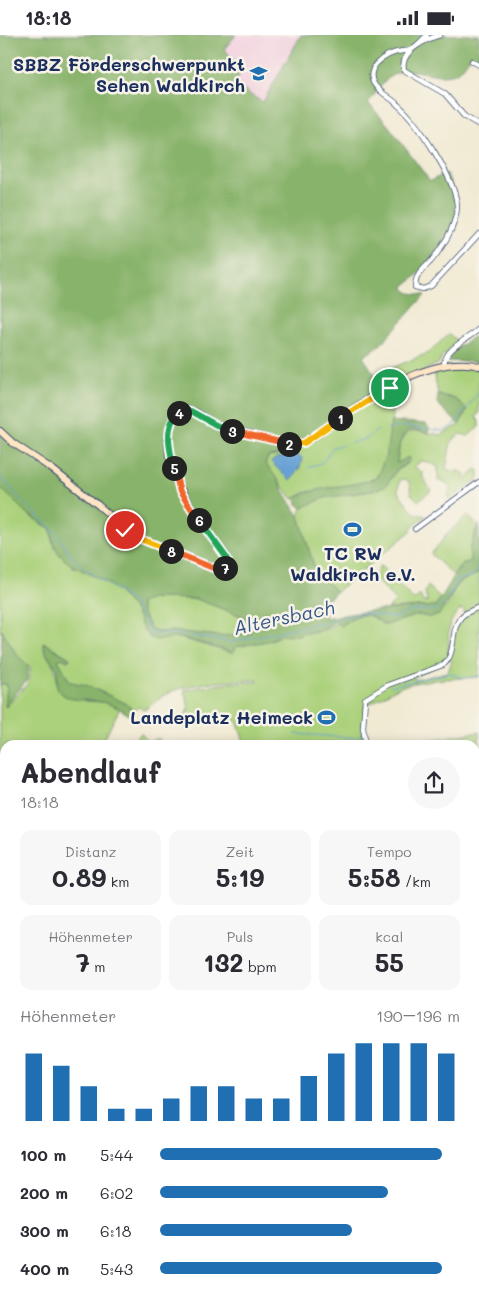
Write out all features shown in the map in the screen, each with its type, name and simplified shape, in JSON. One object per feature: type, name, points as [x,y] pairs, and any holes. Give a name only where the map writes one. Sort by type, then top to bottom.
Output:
[{"type":"street","points":[[427,35],[410,50],[403,60],[404,70],[444,94],[464,116],[479,125]]},
{"type":"street","points":[[440,35],[410,50],[392,53],[375,65],[371,73],[373,82],[407,114],[440,162],[452,184],[457,207],[450,231],[436,255],[416,278],[414,287],[423,289],[431,286],[479,234]]},
{"type":"street","points":[[472,61],[479,65]]},
{"type":"street","points":[[444,365],[448,352],[479,329]]},
{"type":"street","points":[[0,431],[13,443],[52,469],[98,505],[133,536],[199,564],[223,570],[227,567],[226,557],[180,492],[169,442],[170,429],[176,414],[183,411],[191,411],[216,425],[233,431],[284,444],[299,444],[311,439],[376,395],[420,373],[444,365],[479,366]]},
{"type":"street","points":[[414,529],[479,482]]},
{"type":"street","points":[[365,740],[363,728],[365,699],[396,682],[443,665],[449,658],[460,618],[479,607]]},
{"type":"shaded area","name":"SBBZ Förderschwerpunkt Sehen Waldkirch","points":[[236,35],[301,35],[263,102],[252,97],[236,81],[224,49]]},
{"type":"green space","points":[[0,35],[236,35],[224,49],[242,67],[236,82],[252,96],[263,102],[301,35],[479,35],[479,57],[470,57],[459,71],[441,75],[415,71],[399,72],[388,79],[368,103],[388,125],[430,181],[447,173],[456,198],[456,214],[449,232],[436,253],[420,273],[405,285],[404,289],[410,293],[425,295],[380,345],[363,357],[375,375],[376,395],[326,427],[300,447],[287,453],[268,457],[265,464],[273,473],[299,516],[314,567],[336,592],[324,603],[327,609],[325,618],[369,611],[435,606],[463,563],[470,562],[470,548],[479,524],[479,573],[458,583],[439,615],[429,617],[418,615],[385,625],[369,616],[360,615],[341,626],[334,622],[318,631],[304,631],[299,635],[282,635],[267,641],[236,647],[232,653],[180,638],[162,640],[151,638],[145,633],[136,613],[121,594],[106,583],[66,561],[58,553],[53,542],[51,529],[25,512],[0,487]],"holes":[[[155,598],[196,599],[258,622],[249,634],[220,636],[173,631],[160,632],[150,628],[142,613],[140,603]]]},
{"type":"green space","points":[[449,334],[459,343],[443,355],[439,363],[390,388],[392,410],[390,435],[385,458],[376,478],[360,484],[306,492],[293,499],[265,465],[268,457],[287,453],[306,443],[326,427],[376,395],[375,375],[428,353]]},
{"type":"green space","points":[[476,335],[479,344],[479,370],[474,369],[477,362],[449,361],[447,356],[450,353]]},
{"type":"green space","points":[[447,366],[475,367],[474,369],[479,370],[479,413],[476,417],[479,421],[479,427],[468,436],[460,434],[451,442],[446,469],[455,472],[457,470],[465,474],[464,477],[467,479],[476,469],[479,471],[479,479],[450,499],[448,497],[450,488],[444,481],[438,481],[438,467],[429,462],[421,461],[414,467],[423,473],[422,475],[431,491],[418,501],[411,494],[409,482],[404,479],[399,480],[398,492],[414,513],[426,516],[411,528],[411,531],[336,592],[314,567],[299,516],[302,508],[324,498],[385,487],[395,472],[408,463],[408,457],[397,464],[404,436],[414,431],[441,435],[459,425],[467,410],[450,397],[438,395],[434,370]]},
{"type":"green space","points":[[438,395],[456,399],[467,410],[459,425],[437,403]]},
{"type":"green space","points":[[391,421],[426,424],[429,428],[428,433],[410,430],[403,437],[400,442],[397,463],[409,457],[411,459],[395,472],[385,487],[324,498],[302,508],[297,504],[296,498],[315,490],[376,478],[386,456]]},
{"type":"green space","points":[[0,487],[31,517],[51,529],[52,541],[73,567],[88,571],[119,592],[135,611],[146,632],[180,638],[232,653],[236,647],[272,640],[284,634],[317,631],[358,616],[369,616],[385,625],[418,615],[429,617],[446,607],[458,583],[479,573],[479,677],[429,680],[410,684],[391,691],[374,702],[365,705],[363,728],[366,740],[243,740],[237,721],[217,719],[199,722],[188,731],[181,724],[189,708],[184,690],[229,683],[258,682],[258,680],[185,687],[166,694],[144,710],[139,707],[135,711],[123,702],[86,685],[70,682],[58,660],[61,658],[68,661],[70,658],[43,642],[43,648],[56,671],[56,684],[85,701],[103,702],[120,708],[104,739],[0,740],[0,684],[7,684],[6,707],[27,684],[31,668],[17,655],[2,631],[0,632]],"holes":[[[461,609],[465,612],[452,636],[448,655],[450,625]],[[450,659],[452,661],[448,672],[415,680],[414,677]]]},
{"type":"green space","points":[[468,515],[477,526],[470,548],[470,562],[463,563],[453,575],[431,554],[449,532]]},
{"type":"green space","points":[[380,565],[414,600],[420,595],[423,602],[427,602],[425,592],[428,586],[441,598],[435,606],[388,609],[396,601],[375,579]]},
{"type":"green space","points":[[155,598],[196,599],[258,622],[249,634],[220,636],[173,631],[160,632],[150,628],[142,613],[140,602]]},
{"type":"green space","points":[[2,630],[17,655],[29,667],[26,681],[5,707],[7,684],[0,684]]},
{"type":"green space","points":[[43,642],[70,659],[68,661],[61,658],[58,660],[70,682],[86,685],[123,702],[135,711],[130,716],[109,704],[71,698],[61,693],[57,688],[57,669],[46,653]]},
{"type":"green space","points":[[479,732],[479,740],[427,740]]},
{"type":"green space","points":[[141,733],[146,740],[134,740]]},
{"type":"water","points":[[298,455],[302,458],[300,467],[290,481],[271,462],[278,458]]},
{"type":"waterway","points":[[388,429],[403,426],[444,431],[453,426],[479,392]]},
{"type":"waterway","points":[[351,443],[366,439],[378,430]]},
{"type":"waterway","points":[[308,468],[323,462],[333,447],[343,445]]},
{"type":"waterway","name":"Altersbach","points":[[0,476],[21,500],[54,531],[73,558],[88,571],[131,600],[151,633],[178,634],[232,642],[363,613],[395,618],[409,611],[436,610],[450,595],[457,580],[473,576],[478,567],[479,546]]},
{"type":"waterway","points":[[390,686],[449,673],[464,678],[479,676]]},
{"type":"waterway","points":[[295,734],[358,738],[361,737],[361,732]]},
{"type":"place","name":"SBBZ Förderschwerpunkt Sehen Waldkirch","points":[[259,74]]},
{"type":"place","name":"TC RW Waldkirch e.V.","points":[[353,530]]},
{"type":"place","name":"Landeplatz Heimeck","points":[[327,717]]},
{"type":"route","points":[[125,530],[133,536],[199,564],[223,570],[227,567],[226,557],[180,492],[169,442],[172,421],[176,414],[183,411],[191,411],[216,425],[233,431],[294,445],[311,439],[361,404],[390,388]]}]
